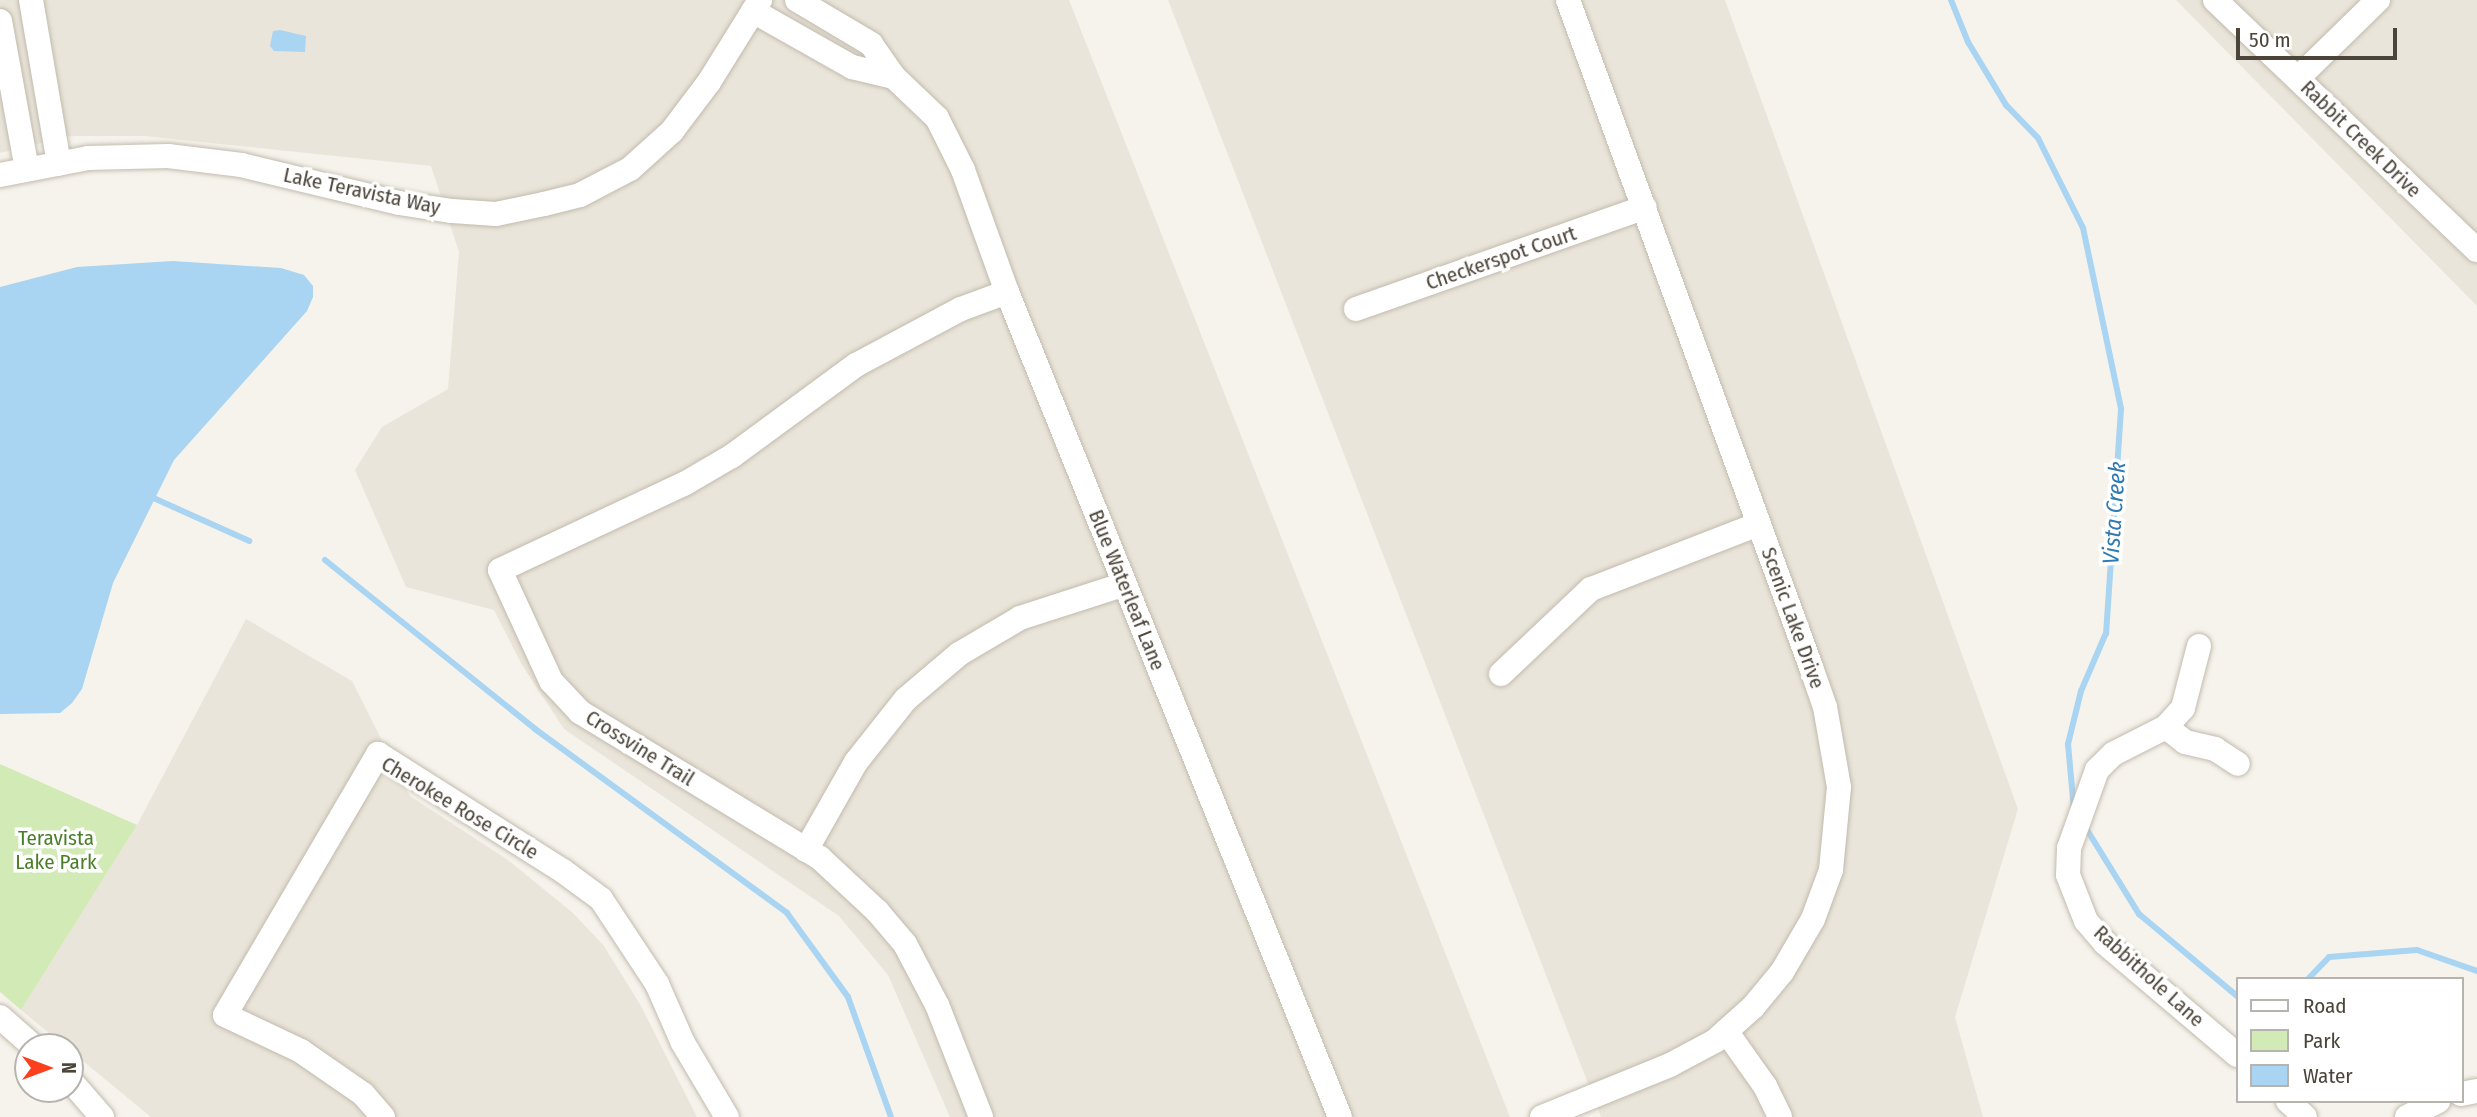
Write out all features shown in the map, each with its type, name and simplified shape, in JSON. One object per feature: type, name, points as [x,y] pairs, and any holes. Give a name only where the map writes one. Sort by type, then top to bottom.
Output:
[{"type":"street","points":[[31,0],[59,164]]},
{"type":"street","name":"Blue Waterleaf Lane","points":[[797,0],[871,44],[894,77],[937,118],[963,170],[1007,292],[1340,1117]]},
{"type":"street","name":"Scenic Lake Drive","points":[[1542,1117],[1670,1065],[1726,1031],[1782,972],[1813,919],[1831,870],[1838,821],[1839,787],[1825,707],[1568,0]]},
{"type":"street","name":"Rabbit Creek Drive","points":[[2215,0],[2477,250]]},
{"type":"street","points":[[2298,78],[2378,0]]},
{"type":"street","points":[[757,5],[852,67],[894,77]]},
{"type":"street","name":"Lake Teravista Way","points":[[0,175],[88,158],[168,156],[241,164],[399,203],[452,211],[496,214],[544,204],[580,195],[631,169],[663,138],[709,82],[757,5]]},
{"type":"street","points":[[0,22],[27,169]]},
{"type":"street","name":"Checkerspot Court","points":[[1356,309],[1645,207]]},
{"type":"street","name":"Crossvine Trail","points":[[981,1117],[937,1005],[905,944],[844,877],[806,850],[580,712],[551,681],[500,570],[684,484],[732,456],[856,365],[961,309],[1007,292]]},
{"type":"street","points":[[1501,674],[1591,589],[1759,524]]},
{"type":"street","points":[[806,850],[856,762],[906,699],[959,654],[1020,618],[1125,584]]},
{"type":"street","points":[[2199,646],[2182,708],[2166,727],[2185,742],[2216,749],[2238,764]]},
{"type":"street","name":"Rabbithole Lane","points":[[2166,727],[2113,754],[2097,770],[2072,840],[2068,874],[2086,921],[2105,943],[2236,1054]]},
{"type":"street","name":"Cherokee Rose Circle","points":[[383,1117],[363,1094],[301,1051],[225,1015],[378,754],[563,870],[601,899],[657,984],[683,1043],[727,1117]]},
{"type":"street","points":[[0,1017],[18,1033]]},
{"type":"street","points":[[1726,1031],[1765,1086],[1780,1117]]},
{"type":"street","points":[[84,1096],[102,1117]]},
{"type":"street","points":[[2290,1103],[2305,1117]]},
{"type":"street","points":[[2407,1117],[2434,1103]]},
{"type":"shaded area","points":[[0,0],[1069,0],[1510,1117],[950,1117],[888,975],[839,916],[564,729],[522,665],[494,610],[406,587],[355,470],[382,427],[448,389],[459,252],[431,166],[144,136],[70,136],[0,153]]},
{"type":"shaded area","points":[[1168,0],[1725,0],[2018,809],[1955,1017],[1983,1117],[1601,1117]]},
{"type":"shaded area","points":[[2176,0],[2477,0],[2477,306]]},
{"type":"shaded area","points":[[246,619],[352,681],[410,796],[508,860],[573,913],[604,946],[641,1006],[697,1117],[151,1117],[84,1062],[84,1033],[49,1033],[21,1010],[137,825]]},
{"type":"green space","name":"Teravista Lake Park","points":[[0,764],[137,825],[21,1010],[0,992]]},
{"type":"water","points":[[273,31],[306,36],[305,52],[274,51],[270,46]]},
{"type":"water","points":[[173,261],[281,268],[304,275],[313,286],[313,297],[307,311],[174,460],[113,583],[82,689],[72,703],[60,713],[0,714],[0,287],[77,267]]},
{"type":"waterway","name":"Vista Creek","points":[[1951,0],[1968,42],[2006,105],[2038,138],[2083,228],[2121,409],[2106,633],[2081,691],[2068,744],[2074,810]]},
{"type":"waterway","points":[[149,496],[249,541]]},
{"type":"waterway","points":[[325,560],[535,729],[787,913],[848,997],[891,1117]]},
{"type":"waterway","name":"Vista Creek","points":[[2084,825],[2139,914],[2236,995]]},
{"type":"waterway","name":"Vista Creek","points":[[2310,977],[2329,957],[2417,950],[2477,971]]}]
